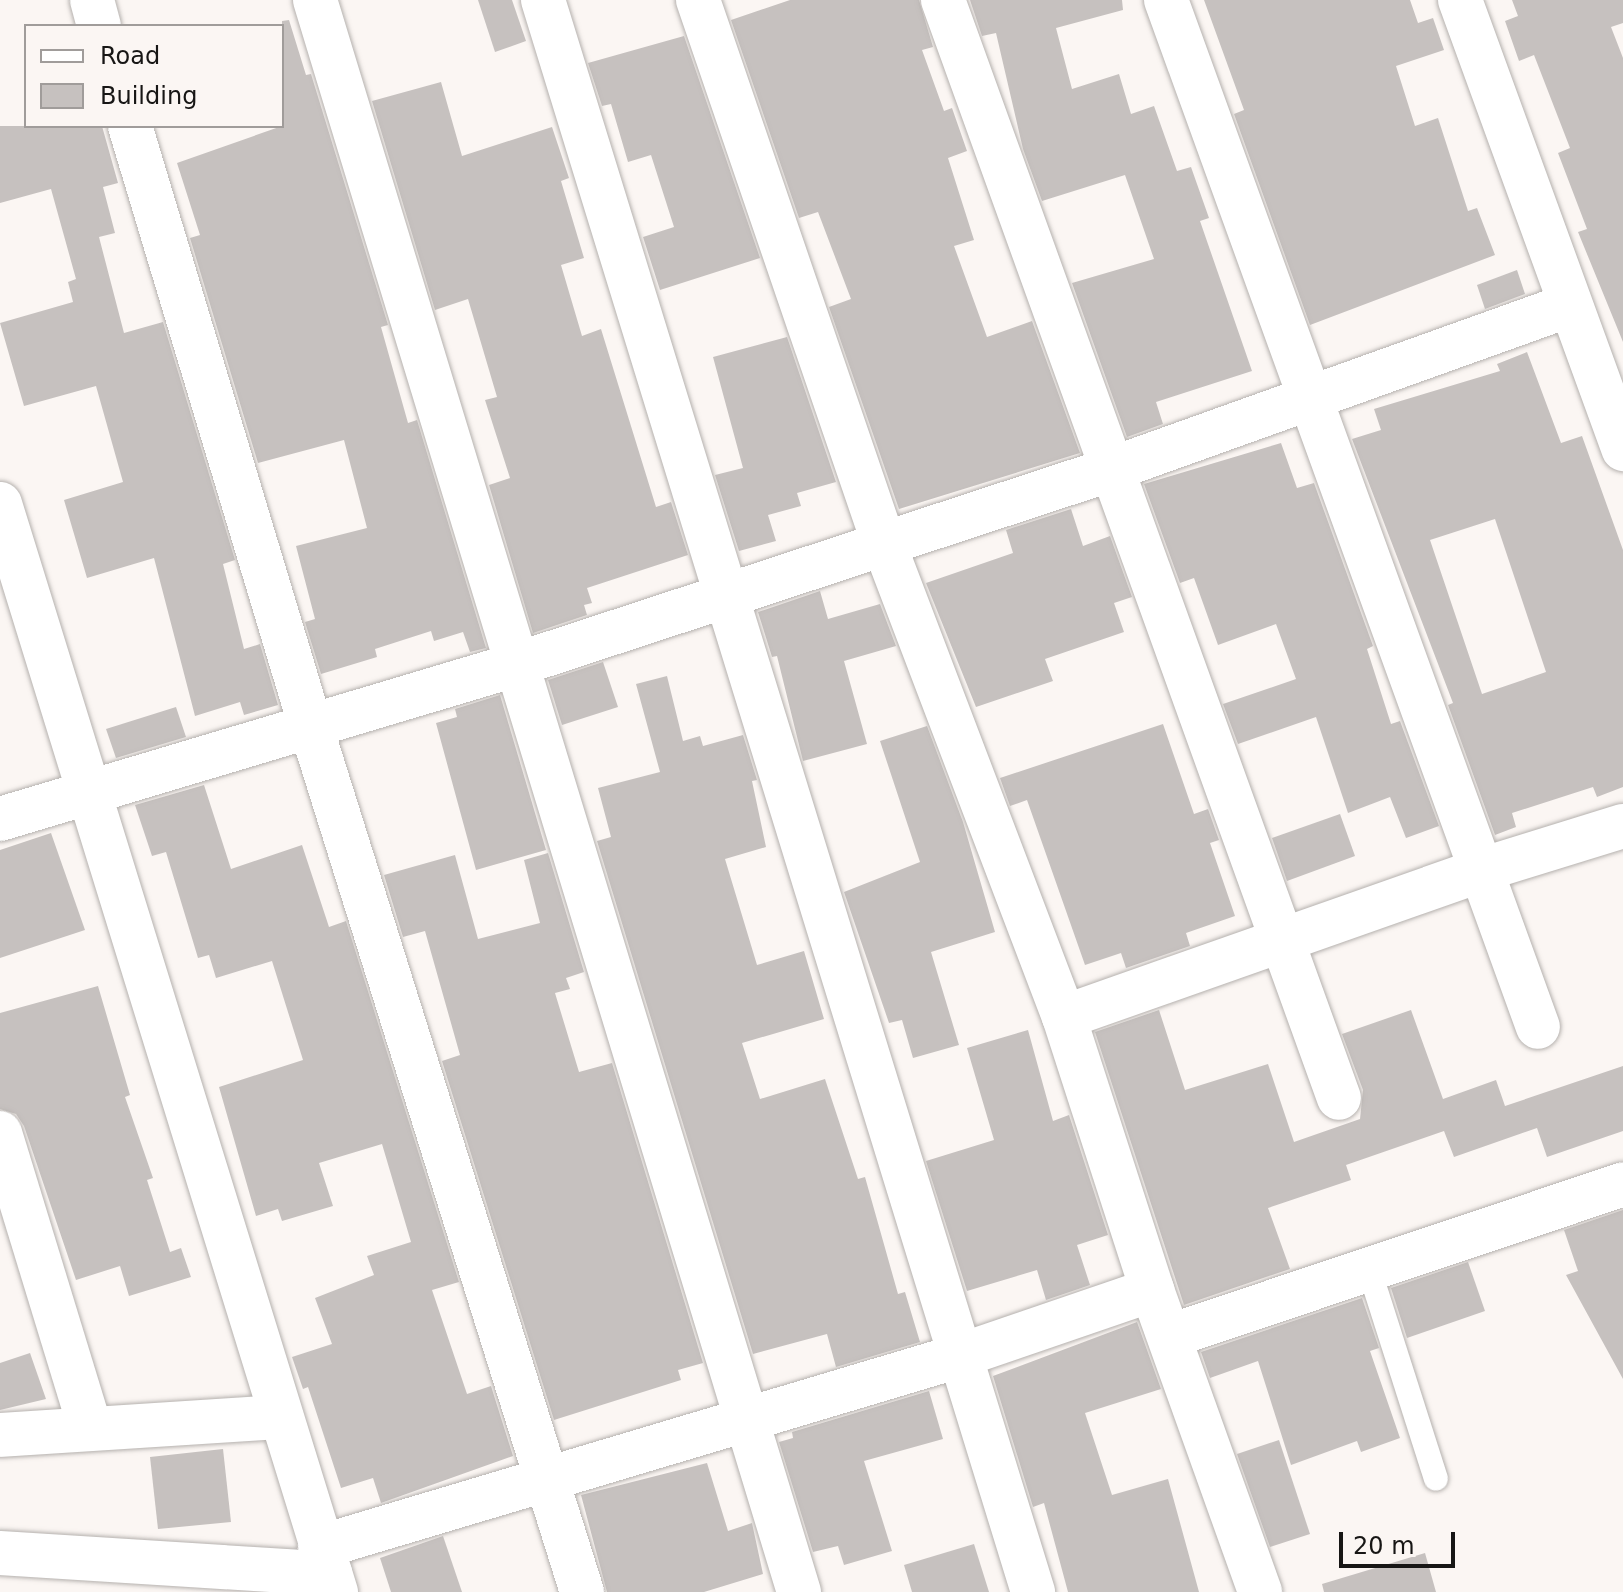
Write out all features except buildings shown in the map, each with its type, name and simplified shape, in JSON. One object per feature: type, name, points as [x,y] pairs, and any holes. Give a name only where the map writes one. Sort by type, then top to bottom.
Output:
[{"type":"street","points":[[92,0],[98,24]]},
{"type":"street","points":[[315,0],[799,1592]]},
{"type":"street","points":[[543,0],[1033,1592]]},
{"type":"street","points":[[698,0],[884,544],[1064,1017],[1152,1290],[1260,1592]]},
{"type":"street","points":[[943,0],[1109,470],[1339,1098]]},
{"type":"street","points":[[1166,0],[1307,397],[1484,869],[1538,1027]]},
{"type":"street","points":[[1460,0],[1569,305],[1618,422]]},
{"type":"street","points":[[131,128],[310,724],[582,1592]]},
{"type":"street","points":[[0,819],[87,790],[515,665],[726,596],[1109,470],[1569,305]]},
{"type":"street","points":[[0,504],[329,1571]]},
{"type":"street","points":[[1064,1017],[1484,869],[1623,826]]},
{"type":"street","points":[[0,1133],[90,1428]]},
{"type":"street","points":[[1170,1336],[1623,1184]]},
{"type":"street","points":[[0,1553],[142,1578],[329,1571],[548,1480],[745,1417],[959,1356],[1152,1290]]},
{"type":"street","points":[[0,1435],[280,1417]]},
{"type":"lane","points":[[1369,1269],[1436,1479]]}]
